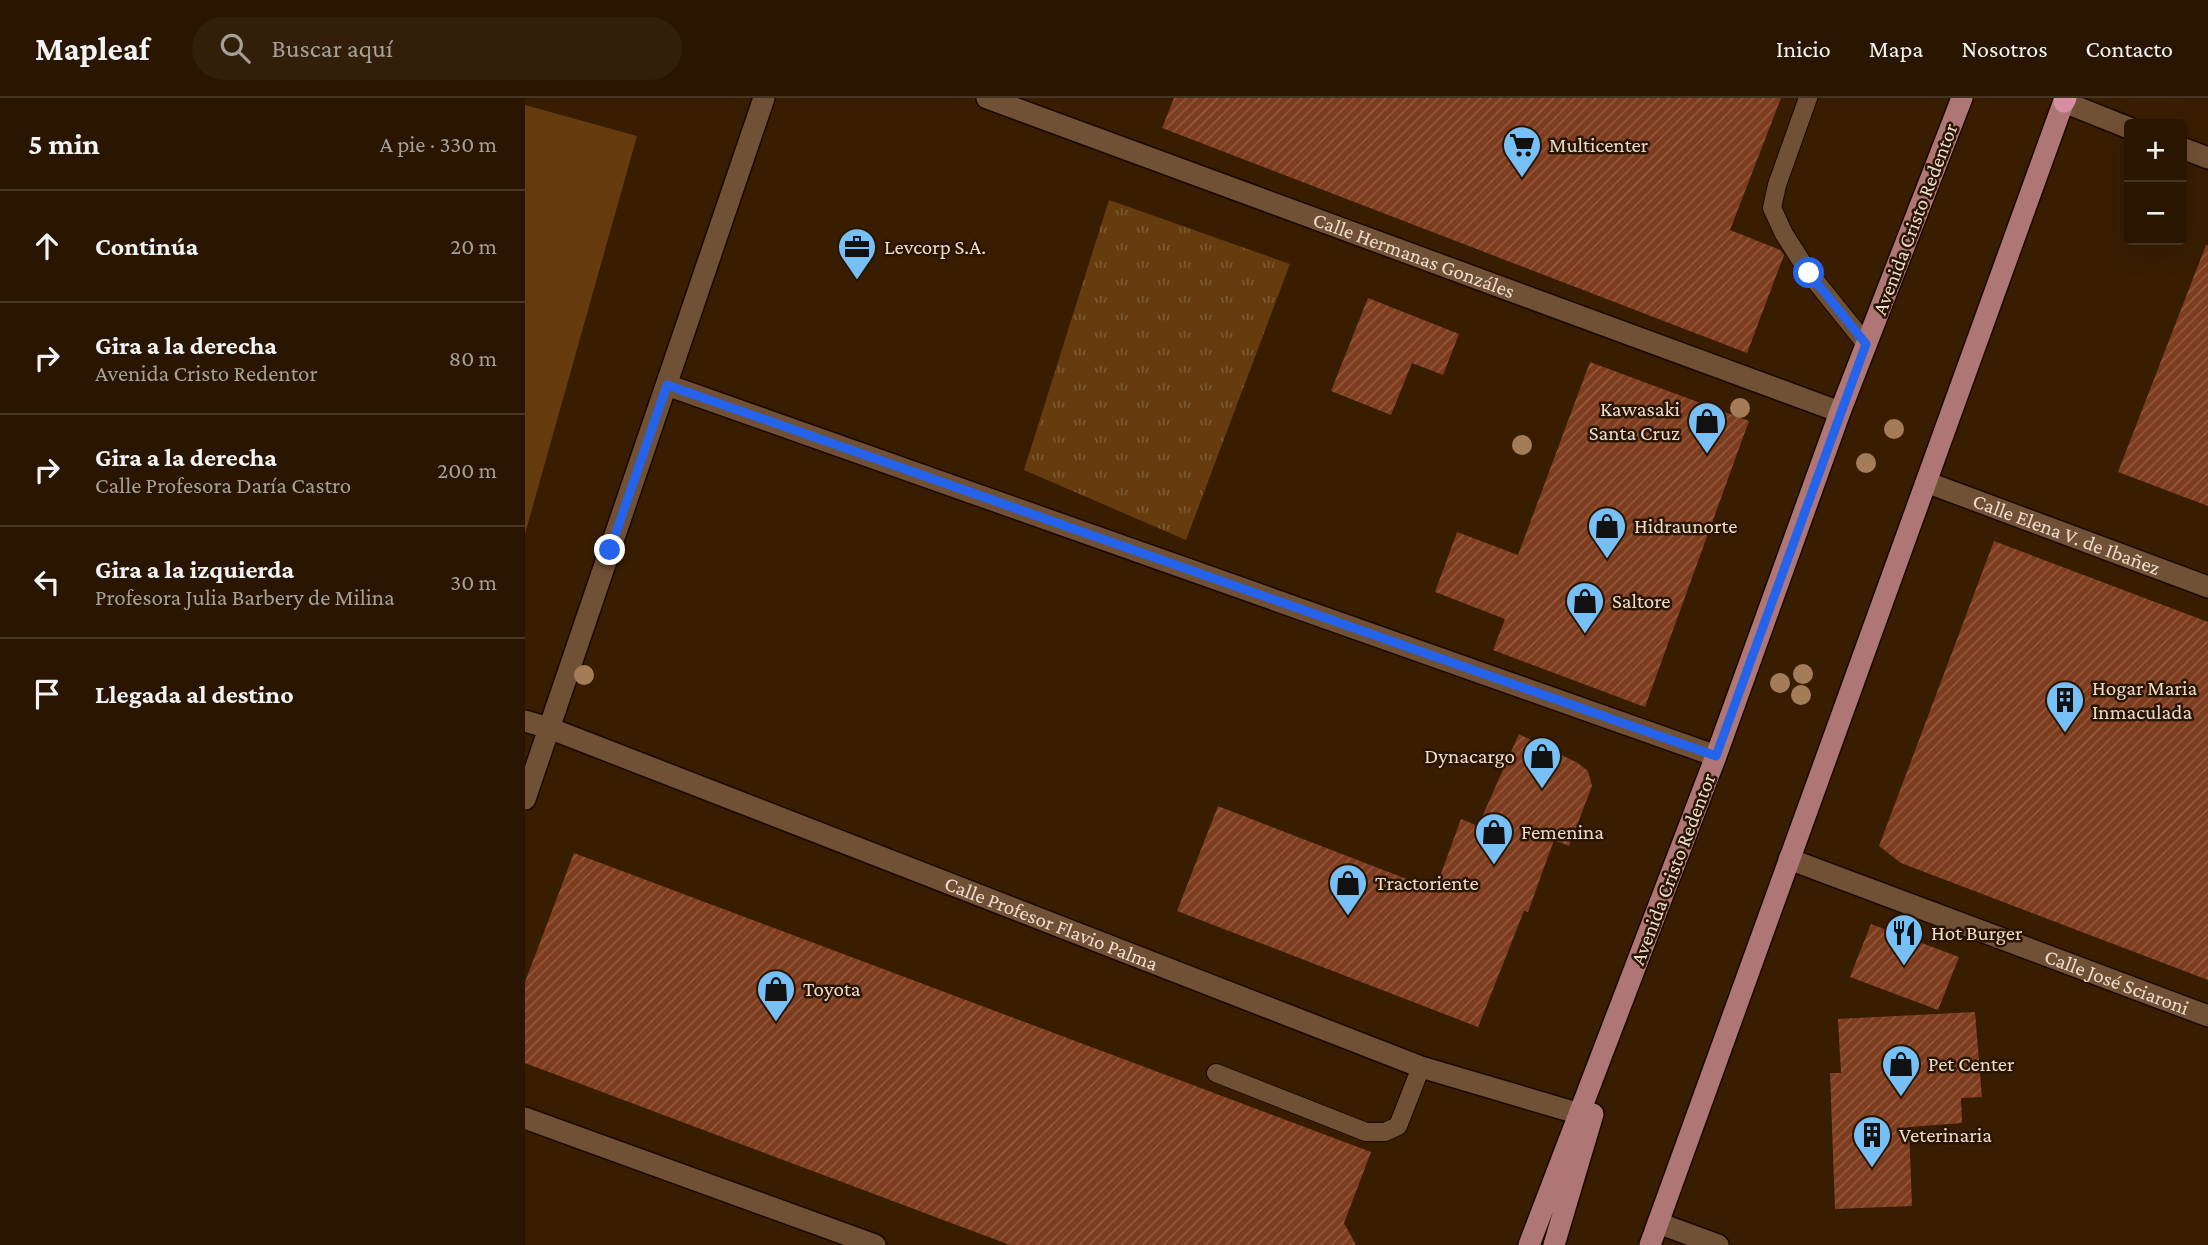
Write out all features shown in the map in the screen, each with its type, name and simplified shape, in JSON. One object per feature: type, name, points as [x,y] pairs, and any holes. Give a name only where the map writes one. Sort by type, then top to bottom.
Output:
[{"type":"main road","name":"Avenida Cristo Redentor","points":[[1529,1245],[1716,756],[1840,412],[1962,98]]},
{"type":"main road","points":[[1650,1245],[2065,99]]},
{"type":"main road","points":[[1554,1245],[1593,1111],[1599,1084],[1600,1060]]},
{"type":"street","points":[[525,799],[764,98]]},
{"type":"street","name":"Calle Hermanas Gonzáles","points":[[987,98],[1840,412]]},
{"type":"street","points":[[2065,99],[2124,126]]},
{"type":"street","points":[[2187,150],[2208,158]]},
{"type":"street","points":[[667,385],[1716,756]]},
{"type":"street","name":"Calle Elena V. de Ibañez","points":[[1926,482],[2208,587]]},
{"type":"street","name":"Calle Profesor Flavio Palma","points":[[525,721],[1421,1066],[1580,1114]]},
{"type":"street","name":"Calle José Sciaroni","points":[[1789,859],[2208,1016]]},
{"type":"street","points":[[525,1118],[875,1245]]},
{"type":"street","points":[[1658,1223],[1719,1245]]},
{"type":"lane","points":[[1808,98],[1777,185],[1773,208],[1784,234],[1809,273],[1866,344]]},
{"type":"lane","points":[[1216,1073],[1366,1132],[1385,1132],[1398,1126],[1421,1066]]},
{"type":"green space","points":[[525,105],[637,136],[525,534]]},
{"type":"green space","points":[[1109,200],[1290,264],[1186,540],[1024,470]]},
{"type":"building","name":"Multicenter","points":[[1174,98],[1781,98],[1730,230],[1780,250],[1784,255],[1747,353],[1162,128]]},
{"type":"building","points":[[2208,245],[2208,506],[2118,472]]},
{"type":"building","points":[[1368,298],[1459,334],[1443,375],[1412,363],[1391,415],[1331,391]]},
{"type":"building","points":[[1590,362],[1749,421],[1645,707],[1493,650],[1505,619],[1435,592],[1457,532],[1518,555]]},
{"type":"building","name":"Hogar Maria Inmaculada","points":[[1994,541],[2208,622],[2208,980],[1901,863],[1879,846]]},
{"type":"building","name":"Tractoriente","points":[[1519,734],[1578,763],[1588,771],[1592,786],[1569,846],[1554,840],[1528,912],[1524,911],[1478,1027],[1177,911],[1218,806],[1435,890],[1461,819],[1478,826]]},
{"type":"building","name":"Toyota","points":[[574,853],[1371,1152],[1344,1223],[1356,1245],[1010,1245],[525,1063],[525,982]]},
{"type":"building","name":"Hot Burger","points":[[1871,924],[1959,957],[1938,1010],[1850,977]]},
{"type":"building","points":[[1975,1012],[1982,1097],[1961,1098],[1962,1123],[1909,1127],[1912,1206],[1835,1209],[1830,1073],[1841,1073],[1838,1019]]},
{"type":"place","name":"Multicenter","points":[[1522,179]]},
{"type":"place","name":"Levcorp S.A.","points":[[857,281]]},
{"type":"place","name":"Kawasaki Santa Cruz","points":[[1707,455]]},
{"type":"place","name":"Hidraunorte","points":[[1607,560]]},
{"type":"place","name":"Saltore","points":[[1585,635]]},
{"type":"place","name":"Hogar Maria Inmaculada","points":[[2065,734]]},
{"type":"place","name":"Dynacargo","points":[[1542,790]]},
{"type":"place","name":"Femenina","points":[[1494,866]]},
{"type":"place","name":"Tractoriente","points":[[1348,917]]},
{"type":"place","name":"Hot Burger","points":[[1904,967]]},
{"type":"place","name":"Toyota","points":[[776,1023]]},
{"type":"place","name":"Pet Center","points":[[1901,1098]]},
{"type":"place","name":"Veterinaria","points":[[1872,1169]]},
{"type":"route","points":[[610,550],[667,385],[1716,756],[1866,344],[1809,273]]}]
